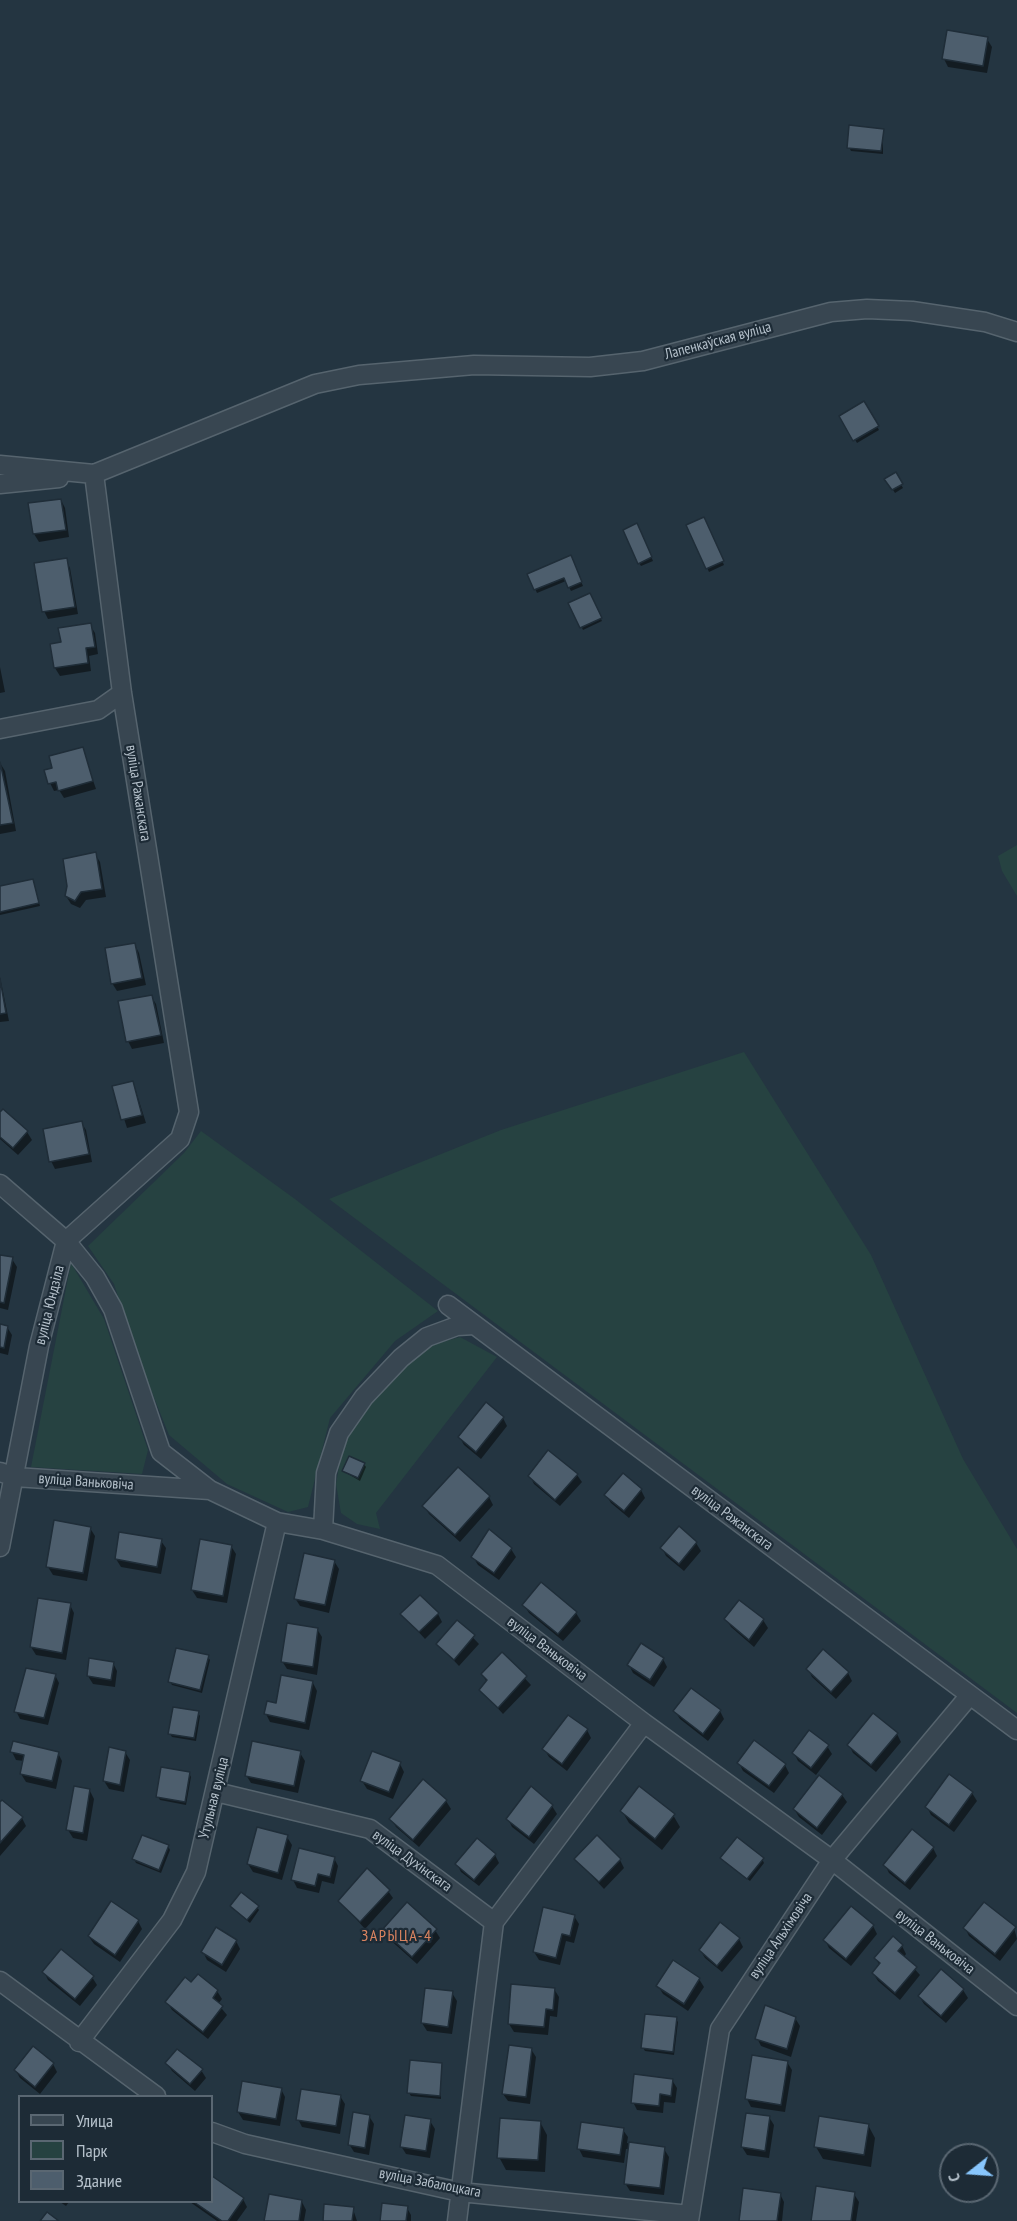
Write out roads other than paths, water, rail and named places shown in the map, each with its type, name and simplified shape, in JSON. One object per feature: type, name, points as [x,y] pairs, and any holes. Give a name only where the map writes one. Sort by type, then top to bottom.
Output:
[{"type":"street","name":"Лапенкаўская вуліца","points":[[94,474],[116,463],[174,443],[315,384],[359,375],[474,365],[590,367],[643,361],[831,312],[867,309],[912,311],[985,322],[1017,332]]},
{"type":"street","points":[[0,465],[94,474]]},
{"type":"street","points":[[0,484],[94,474]]},
{"type":"street","name":"вуліца Ражанскага","points":[[66,1241],[180,1139],[189,1112],[122,693],[94,474]]},
{"type":"street","points":[[0,729],[98,710],[122,693]]},
{"type":"street","points":[[0,1184],[66,1241],[95,1277],[112,1309],[161,1452],[210,1490]]},
{"type":"street","name":"вуліца Юндзіла","points":[[0,1547],[7,1475],[66,1241]]},
{"type":"street","name":"вуліца Ражанскага","points":[[448,1305],[1017,1730]]},
{"type":"street","points":[[323,1530],[325,1486],[329,1463],[339,1433],[364,1397],[401,1358],[427,1337],[457,1326],[475,1325]]},
{"type":"street","name":"вуліца Ваньковіча","points":[[7,1475],[210,1490],[277,1522],[323,1530],[437,1564],[644,1723],[832,1860],[1017,2007]]},
{"type":"street","name":"Утульная вуліца","points":[[80,2042],[172,1920],[196,1872],[277,1522]]},
{"type":"street","name":"вуліца Альхімовіча","points":[[689,2218],[720,2029],[832,1860],[970,1695]]},
{"type":"street","points":[[457,2221],[494,1922],[644,1723]]},
{"type":"street","name":"вуліца Духінскага","points":[[216,1792],[370,1829],[494,1922]]},
{"type":"street","points":[[0,1981],[153,2095]]},
{"type":"street","name":"вуліца Забалоцкага","points":[[213,2132],[245,2144],[460,2192],[689,2218]]},
{"type":"district","name":"ЗАРЫЦА-4","points":[[397,1936]]}]
